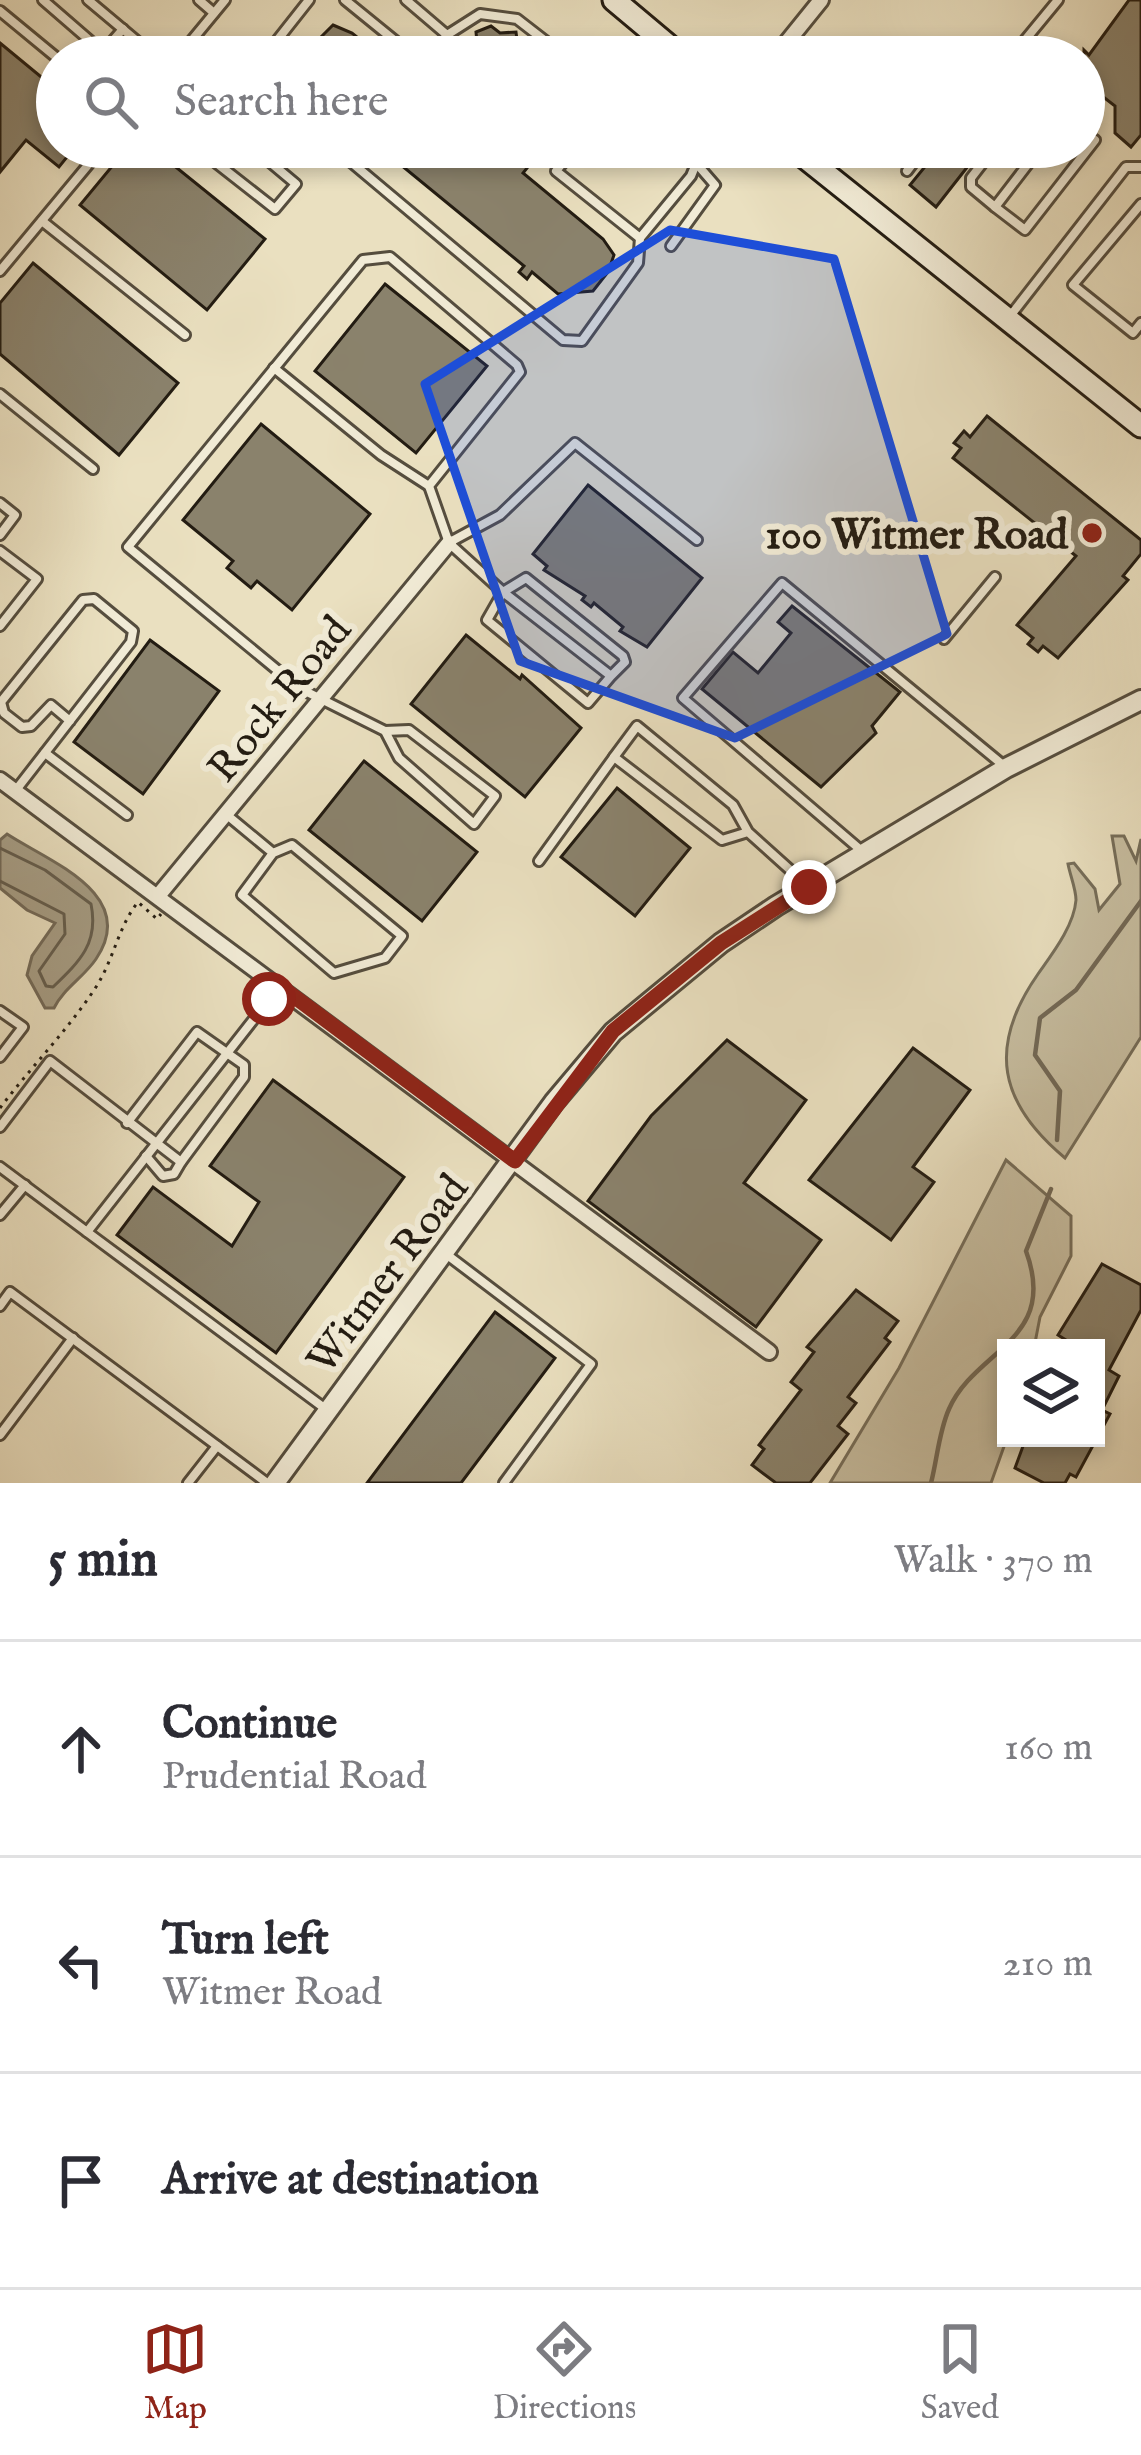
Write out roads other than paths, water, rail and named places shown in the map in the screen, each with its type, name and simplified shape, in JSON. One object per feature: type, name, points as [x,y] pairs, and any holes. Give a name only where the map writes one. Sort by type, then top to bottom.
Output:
[{"type":"main road","points":[[614,0],[657,36]]},
{"type":"main road","points":[[818,168],[1141,426]]},
{"type":"street","points":[[792,36],[821,0]]},
{"type":"street","name":"Rock Road","points":[[158,896],[448,543]]},
{"type":"street","name":"Witmer Road","points":[[271,1483],[613,1031],[721,943],[809,887],[1006,768],[1141,700]]},
{"type":"street","points":[[0,779],[769,1352]]},
{"type":"lane","points":[[44,0],[84,36]]},
{"type":"lane","points":[[88,0],[131,36]]},
{"type":"lane","points":[[199,0],[214,13]]},
{"type":"lane","points":[[195,36],[225,0]]},
{"type":"lane","points":[[281,36],[309,0]]},
{"type":"lane","points":[[345,0],[389,36]]},
{"type":"lane","points":[[406,0],[447,35],[480,14],[500,13],[539,36]]},
{"type":"lane","points":[[1028,36],[1058,0]]},
{"type":"lane","points":[[0,10],[36,40]]},
{"type":"lane","points":[[118,36],[123,29]]},
{"type":"lane","points":[[1007,320],[1126,166],[1141,167]]},
{"type":"lane","points":[[0,271],[85,168]]},
{"type":"lane","points":[[223,168],[275,209],[296,184],[277,168]]},
{"type":"lane","points":[[358,168],[563,340],[582,341],[638,263],[640,238],[691,176],[692,168]]},
{"type":"lane","points":[[558,168],[556,171],[640,238]]},
{"type":"lane","points":[[671,246],[715,185],[702,168]]},
{"type":"lane","points":[[979,168],[971,187],[1025,230],[1073,168]]},
{"type":"lane","points":[[995,206],[1025,168]]},
{"type":"lane","points":[[1141,204],[1073,285],[1133,333],[1141,323]]},
{"type":"lane","points":[[42,220],[185,335]]},
{"type":"lane","points":[[385,730],[399,758],[475,824],[495,796],[409,730],[385,730],[299,688],[128,548],[363,260],[390,257],[520,371],[429,486]]},
{"type":"lane","points":[[274,368],[381,455],[429,486],[448,543],[611,676]]},
{"type":"lane","points":[[0,394],[93,469]]},
{"type":"lane","points":[[448,543],[500,515],[575,443],[697,540]]},
{"type":"lane","points":[[0,503],[15,514],[0,535]]},
{"type":"lane","points":[[0,551],[37,579],[0,626]]},
{"type":"lane","points":[[526,578],[626,662],[588,703],[487,620],[503,592],[526,578]]},
{"type":"lane","points":[[944,639],[995,578]]},
{"type":"lane","points":[[865,854],[683,698],[782,583],[1006,768]]},
{"type":"lane","points":[[16,791],[131,643],[133,632],[94,599],[83,600],[1,701],[4,712],[22,727],[31,726],[51,705],[70,721]]},
{"type":"lane","points":[[539,861],[637,726],[734,806],[748,832],[809,887]]},
{"type":"lane","points":[[45,753],[127,815]]},
{"type":"lane","points":[[614,757],[722,840],[748,832]]},
{"type":"lane","points":[[226,814],[273,853]]},
{"type":"lane","points":[[292,845],[402,936],[385,958],[334,973],[242,895],[273,853],[292,845]]},
{"type":"lane","points":[[87,1232],[280,986]]},
{"type":"lane","points":[[0,1011],[23,1027],[0,1057]]},
{"type":"lane","points":[[127,1123],[197,1032],[244,1065],[244,1077],[174,1174],[163,1176],[146,1156]]},
{"type":"lane","points":[[0,1127],[50,1061],[182,1162]]},
{"type":"lane","points":[[0,1167],[328,1411]]},
{"type":"lane","points":[[0,1215],[25,1185]]},
{"type":"lane","points":[[446,1253],[591,1364],[504,1483]]},
{"type":"lane","points":[[0,1306],[10,1292],[271,1483]]},
{"type":"lane","points":[[0,1436],[73,1338]]},
{"type":"lane","points":[[188,1483],[217,1446]]},
{"type":"water","points":[[7,834],[83,882],[106,916],[106,936],[96,959],[54,1008],[45,1008],[27,975],[32,956],[55,923],[27,910],[0,888],[0,840]]},
{"type":"waterway","points":[[1057,1140],[1060,1091],[1035,1055],[1040,1018],[1076,990],[1141,901]]},
{"type":"waterway","points":[[931,1483],[949,1409],[961,1389],[1023,1325],[1032,1305],[1033,1281],[1026,1251],[1051,1189]]},
{"type":"place","name":"100 Witmer Road","points":[[1092,533]]}]
